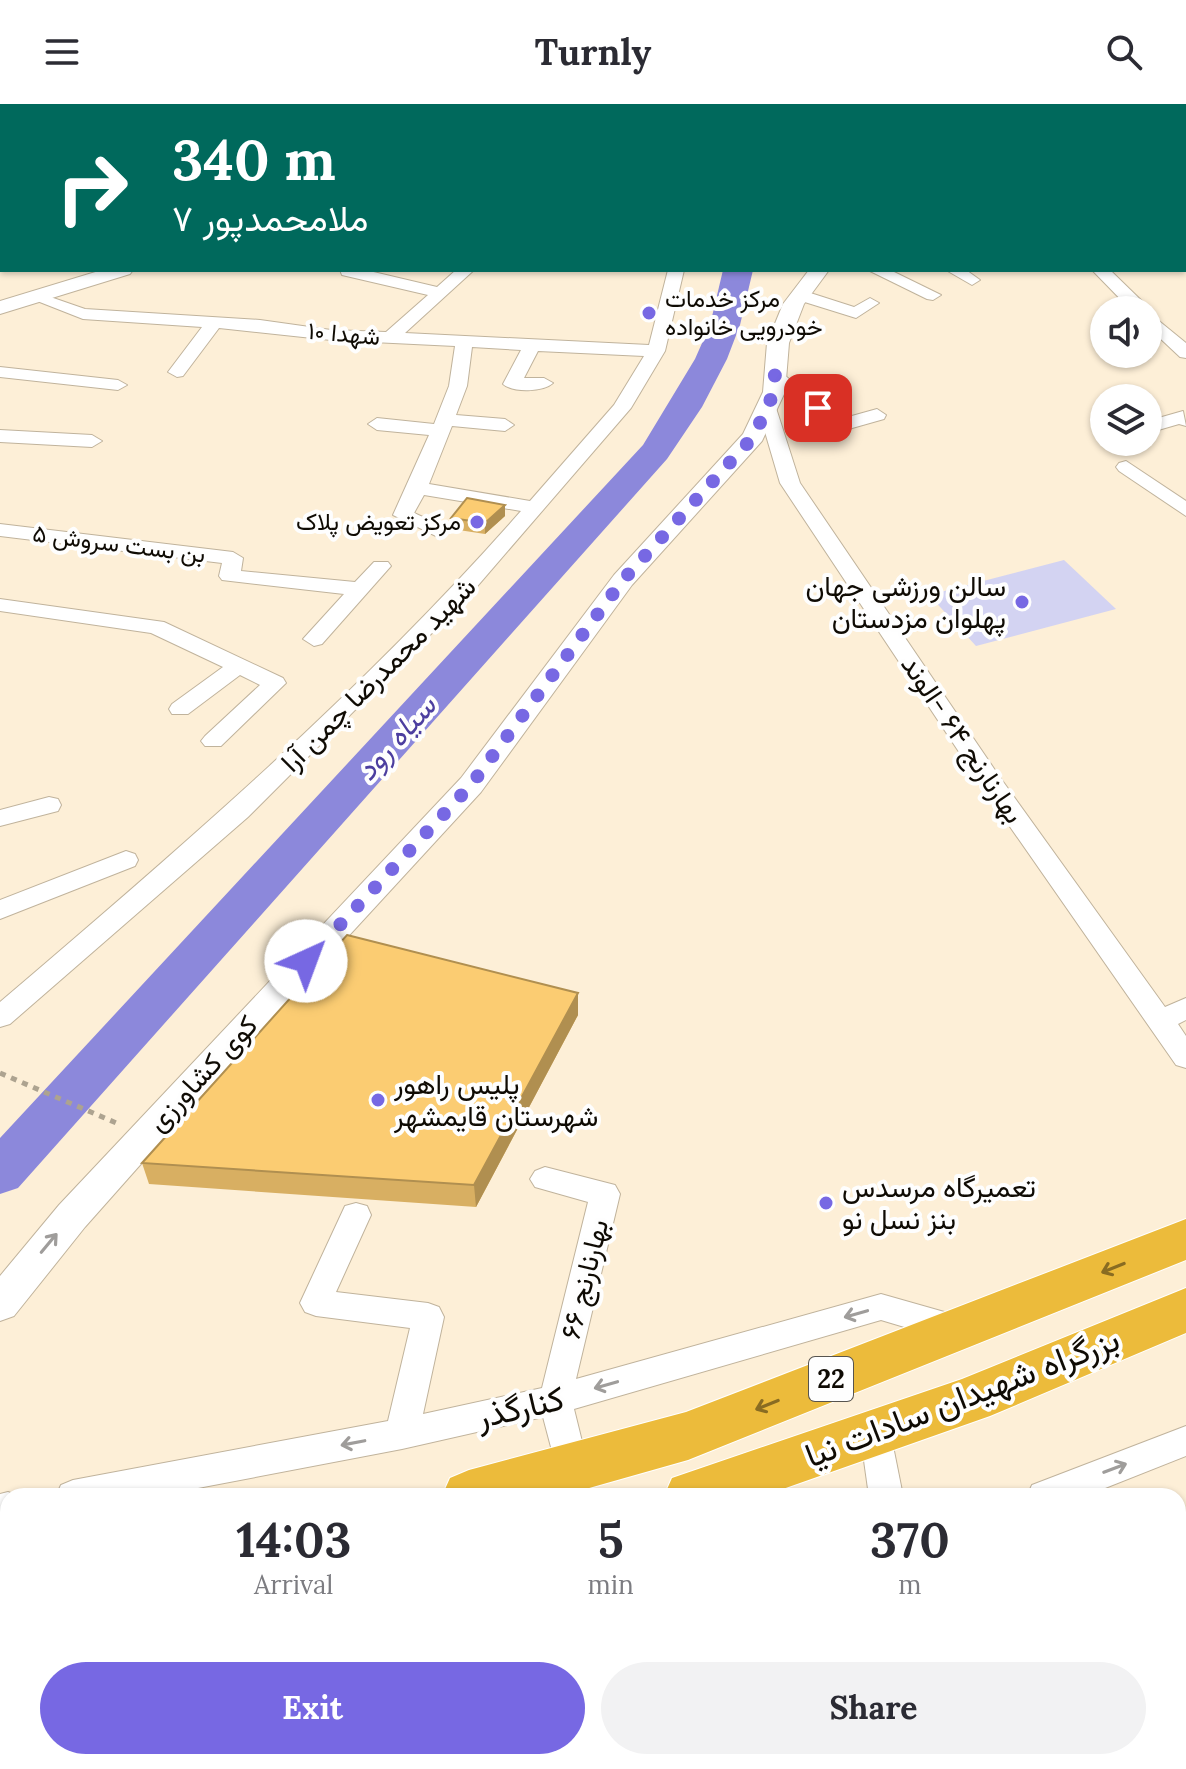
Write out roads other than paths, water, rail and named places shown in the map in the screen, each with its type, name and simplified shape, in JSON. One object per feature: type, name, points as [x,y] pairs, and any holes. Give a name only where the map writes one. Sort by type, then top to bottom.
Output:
[{"type":"highway","name":"22","points":[[501,1488],[688,1436],[1186,1239]]},
{"type":"highway","name":"بزرگراه شهیدان سادات نیا","points":[[714,1488],[971,1399],[1186,1310]]},
{"type":"street","points":[[0,308],[117,272]]},
{"type":"street","points":[[352,272],[440,293]]},
{"type":"street","points":[[390,338],[464,272]]},
{"type":"street","name":"شهید محمدرضا چمن آرا","points":[[0,1017],[239,811],[461,593],[622,408],[656,351],[676,272]]},
{"type":"street","name":"کوی کشاورزی","points":[[0,1304],[142,1137],[471,785],[623,580],[754,436],[774,392],[778,343],[801,295],[818,272]]},
{"type":"street","points":[[881,272],[933,295]]},
{"type":"street","points":[[958,272],[972,280]]},
{"type":"street","points":[[1102,272],[1127,296]]},
{"type":"street","points":[[801,295],[858,312]]},
{"type":"street","name":"شهدا ۱۰","points":[[36,297],[83,314],[390,338],[656,351]]},
{"type":"street","points":[[177,372],[214,323]]},
{"type":"street","points":[[1162,330],[1186,353]]},
{"type":"street","points":[[440,532],[403,515],[418,488],[458,386],[464,342]]},
{"type":"street","points":[[532,345],[512,384],[544,383]]},
{"type":"street","points":[[0,372],[118,385]]},
{"type":"street","points":[[775,373],[838,426],[877,415]]},
{"type":"street","name":"بهارنارنج ۶۴ -الوند","points":[[767,408],[790,483],[991,782],[1186,1057]]},
{"type":"street","points":[[1162,423],[1183,417],[1186,420]]},
{"type":"street","points":[[377,424],[505,425]]},
{"type":"street","points":[[0,436],[92,441]]},
{"type":"street","points":[[1126,467],[1186,510]]},
{"type":"street","points":[[418,488],[537,508]]},
{"type":"street","name":"بن بست سروش ۵","points":[[0,530],[233,558],[229,576],[359,589]]},
{"type":"street","points":[[314,639],[381,566]]},
{"type":"street","points":[[0,605],[156,627],[275,683],[213,741]]},
{"type":"street","points":[[180,709],[238,666]]},
{"type":"street","points":[[0,818],[49,805]]},
{"type":"street","points":[[0,910],[126,860]]},
{"type":"street","points":[[1161,1021],[1186,1008]]},
{"type":"street","name":"بهارنارنج ۶۶","points":[[545,1179],[605,1194],[555,1400],[572,1470]]},
{"type":"street","points":[[356,1215],[316,1303],[428,1317],[402,1434]]},
{"type":"street","name":"کنارگذر","points":[[115,1488],[402,1434],[555,1400],[881,1307],[958,1329]]},
{"type":"street","points":[[876,1432],[885,1488]]},
{"type":"street","points":[[1065,1488],[1186,1441]]},
{"type":"waterway","name":"سیاه رود","points":[[0,1173],[655,452],[685,407],[711,359],[725,325],[737,272]]},
{"type":"place","name":"مرکز خدمات خودرویی خانواده","points":[[649,313]]},
{"type":"place","name":"مرکز تعویض پلاک","points":[[477,522]]},
{"type":"place","name":"سالن ورزشی جهان پهلوان مزدستان","points":[[1022,602]]},
{"type":"place","name":"پلیس راهور شهرستان قایمشهر","points":[[378,1100]]},
{"type":"place","name":"تعمیرگاه مرسدس بنز نسل نو","points":[[826,1203]]}]
